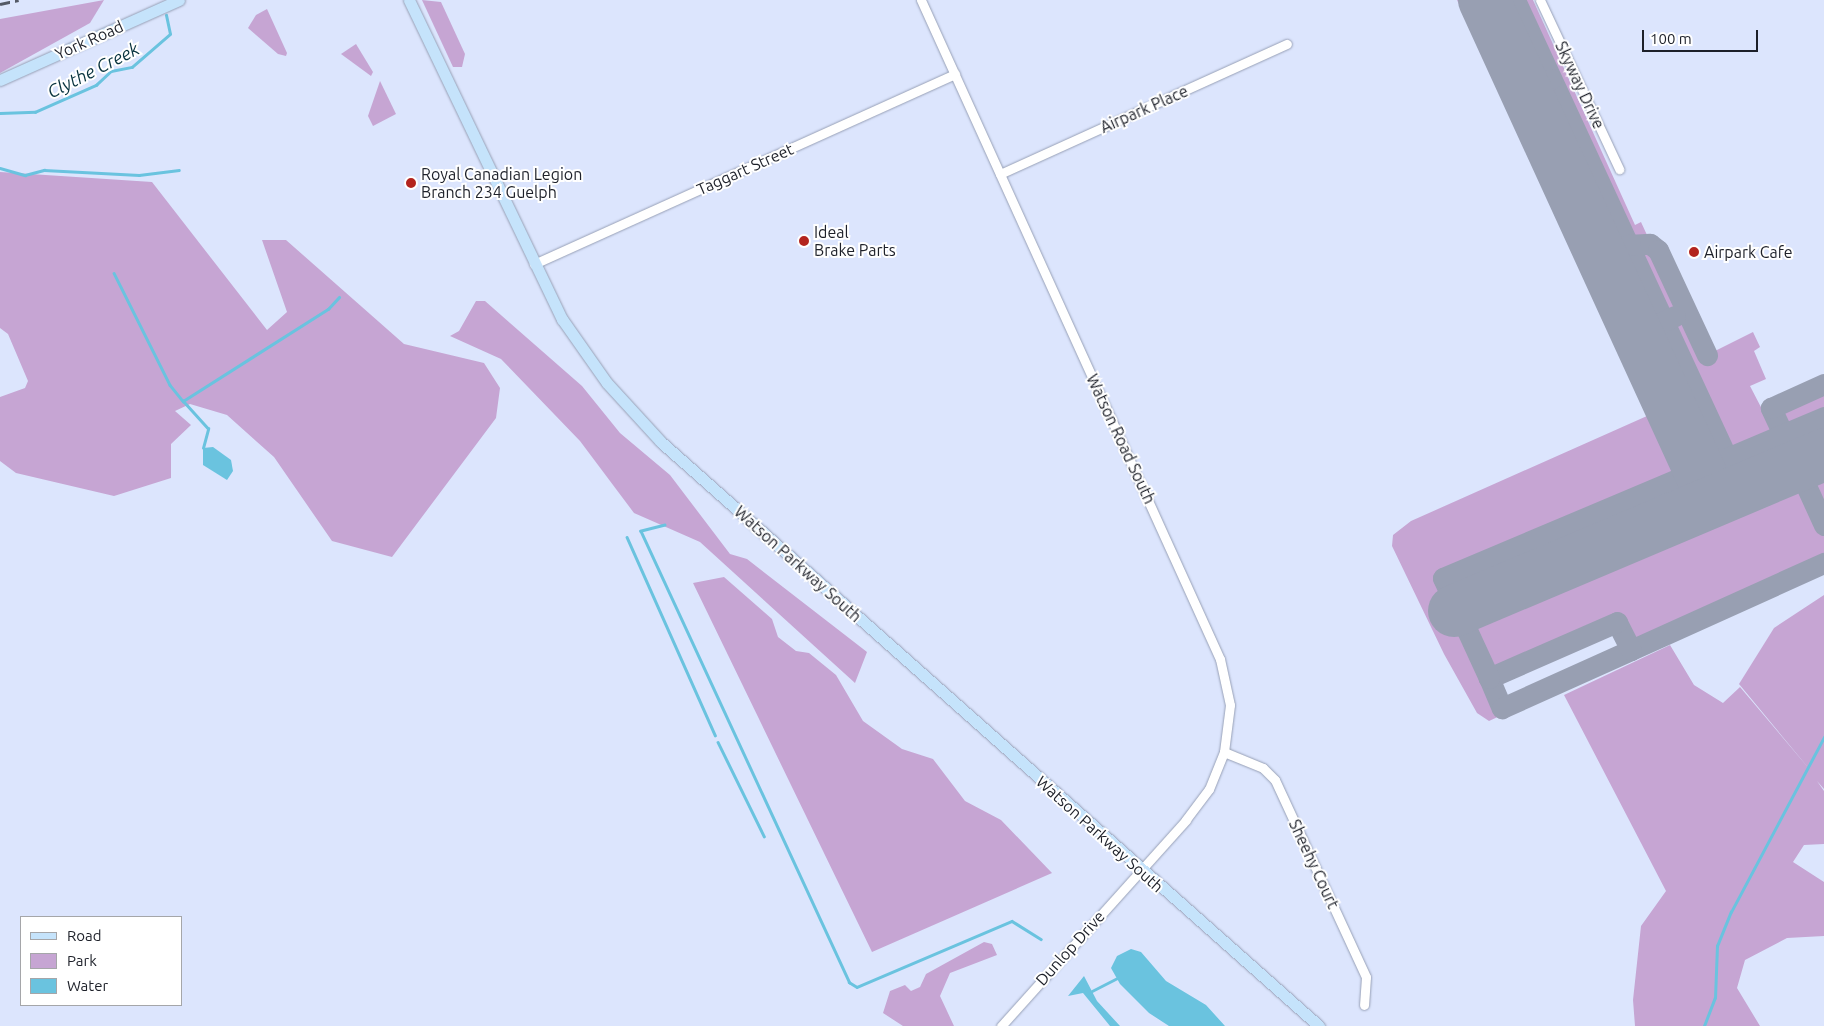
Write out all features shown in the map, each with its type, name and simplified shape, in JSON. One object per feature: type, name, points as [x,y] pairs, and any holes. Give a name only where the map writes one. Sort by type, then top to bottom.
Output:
[{"type":"main road","name":"York Road","points":[[0,80],[179,0]]},
{"type":"main road","name":"Watson Parkway South","points":[[409,0],[562,319],[607,383],[661,442],[1141,871],[1319,1026]]},
{"type":"street","name":"Watson Road South","points":[[922,0],[1220,660],[1230,705],[1224,752],[1209,789],[1141,871]]},
{"type":"street","name":"Skyway Drive","points":[[1540,0],[1619,169]]},
{"type":"street","name":"Airpark Place","points":[[1000,174],[1287,44]]},
{"type":"street","name":"Taggart Street","points":[[534,264],[955,74]]},
{"type":"street","name":"Sheehy Court","points":[[1224,752],[1263,768],[1274,780],[1366,977],[1364,1004]]},
{"type":"street","name":"Dunlop Drive","points":[[1001,1026],[1141,871]]},
{"type":"green space","points":[[104,0],[90,23],[0,73],[0,19]]},
{"type":"green space","points":[[422,0],[441,2],[465,54],[462,67],[453,67]]},
{"type":"green space","points":[[1457,0],[1533,0],[1635,225],[1641,222],[1652,246],[1647,249],[1699,359],[1753,332],[1760,347],[1754,351],[1766,379],[1750,386],[1764,413],[1824,386],[1824,574],[1637,656],[1619,618],[1485,676],[1502,715],[1489,721],[1477,713],[1444,654],[1392,546],[1393,535],[1411,521],[1647,416]]},
{"type":"green space","points":[[267,9],[287,53],[286,56],[278,54],[248,28],[256,15]]},
{"type":"green space","points":[[356,44],[373,72],[371,76],[341,54]]},
{"type":"green space","points":[[380,81],[396,114],[373,126],[368,116]]},
{"type":"green space","points":[[0,172],[152,182],[267,330],[287,312],[262,240],[286,240],[404,344],[484,363],[500,388],[496,418],[392,557],[332,541],[274,457],[227,415],[190,404],[175,411],[191,425],[171,444],[171,478],[114,496],[16,473],[0,461],[0,397],[25,388],[28,381],[8,334],[0,328]]},
{"type":"green space","points":[[476,301],[485,301],[582,386],[620,433],[670,475],[730,554],[747,559],[867,652],[855,683],[700,542],[634,513],[580,441],[501,359],[450,336],[459,331]]},
{"type":"green space","points":[[724,577],[772,619],[778,637],[796,651],[809,653],[836,675],[863,721],[902,749],[933,759],[965,801],[1001,820],[1052,873],[872,952],[693,583]]},
{"type":"green space","points":[[1824,595],[1824,789],[1817,781],[1824,791],[1824,844],[1804,845],[1793,862],[1824,882],[1824,936],[1787,938],[1745,960],[1737,988],[1760,1026],[1635,1026],[1633,1000],[1641,926],[1666,891],[1564,695],[1670,645],[1694,685],[1723,703],[1740,687],[1811,771],[1739,684],[1774,628]]},
{"type":"green space","points":[[984,942],[992,944],[997,955],[950,973],[940,996],[954,1026],[903,1026],[883,1013],[890,991],[905,985],[911,991],[920,987],[926,974]]},
{"type":"water","points":[[213,447],[231,460],[233,471],[227,480],[203,465],[203,448]]},
{"type":"water","points":[[1131,949],[1141,952],[1166,981],[1206,1005],[1225,1026],[1169,1026],[1149,1013],[1120,984],[1111,968],[1117,956]]},
{"type":"water","points":[[1084,976],[1097,1001],[1120,1026],[1110,1026],[1083,993],[1068,996]]},
{"type":"waterway","name":"Clythe Creek","points":[[0,113],[35,112],[96,85],[111,71],[132,67],[170,34],[166,15]]},
{"type":"waterway","points":[[0,168],[25,175],[44,170],[139,175],[179,170]]},
{"type":"waterway","points":[[114,273],[170,385],[183,401]]},
{"type":"waterway","points":[[203,448],[208,429],[183,401],[328,309],[339,297]]},
{"type":"waterway","points":[[665,525],[641,531],[849,982],[857,987],[1012,921],[1041,939]]},
{"type":"waterway","points":[[627,537],[715,735]]},
{"type":"waterway","points":[[1704,1026],[1715,998],[1717,946],[1731,912],[1824,737]]},
{"type":"waterway","points":[[718,742],[764,836]]},
{"type":"waterway","points":[[1092,991],[1117,978]]},
{"type":"taxiway","points":[[1515,0],[1727,458]]},
{"type":"taxiway","points":[[1525,90],[1551,79]]},
{"type":"taxiway","points":[[1628,245],[1650,244],[1658,250],[1707,355]]},
{"type":"taxiway","points":[[1637,334],[1675,316]]},
{"type":"taxiway","points":[[1783,434],[1771,408],[1824,384]]},
{"type":"taxiway","points":[[1489,678],[1502,708],[1631,650],[1617,622],[1489,678],[1443,578],[1824,417]]},
{"type":"taxiway","points":[[1797,466],[1824,525]]},
{"type":"taxiway","points":[[1631,650],[1824,563]]},
{"type":"runway","points":[[1484,0],[1701,474]]},
{"type":"runway","points":[[1454,611],[1824,455]]},
{"type":"railway","points":[[0,4],[19,0]]},
{"type":"place","name":"Royal Canadian Legion Branch 234 Guelph","points":[[411,183]]},
{"type":"place","name":"Ideal Brake Parts","points":[[804,241]]},
{"type":"place","name":"Airpark Cafe","points":[[1694,252]]}]
